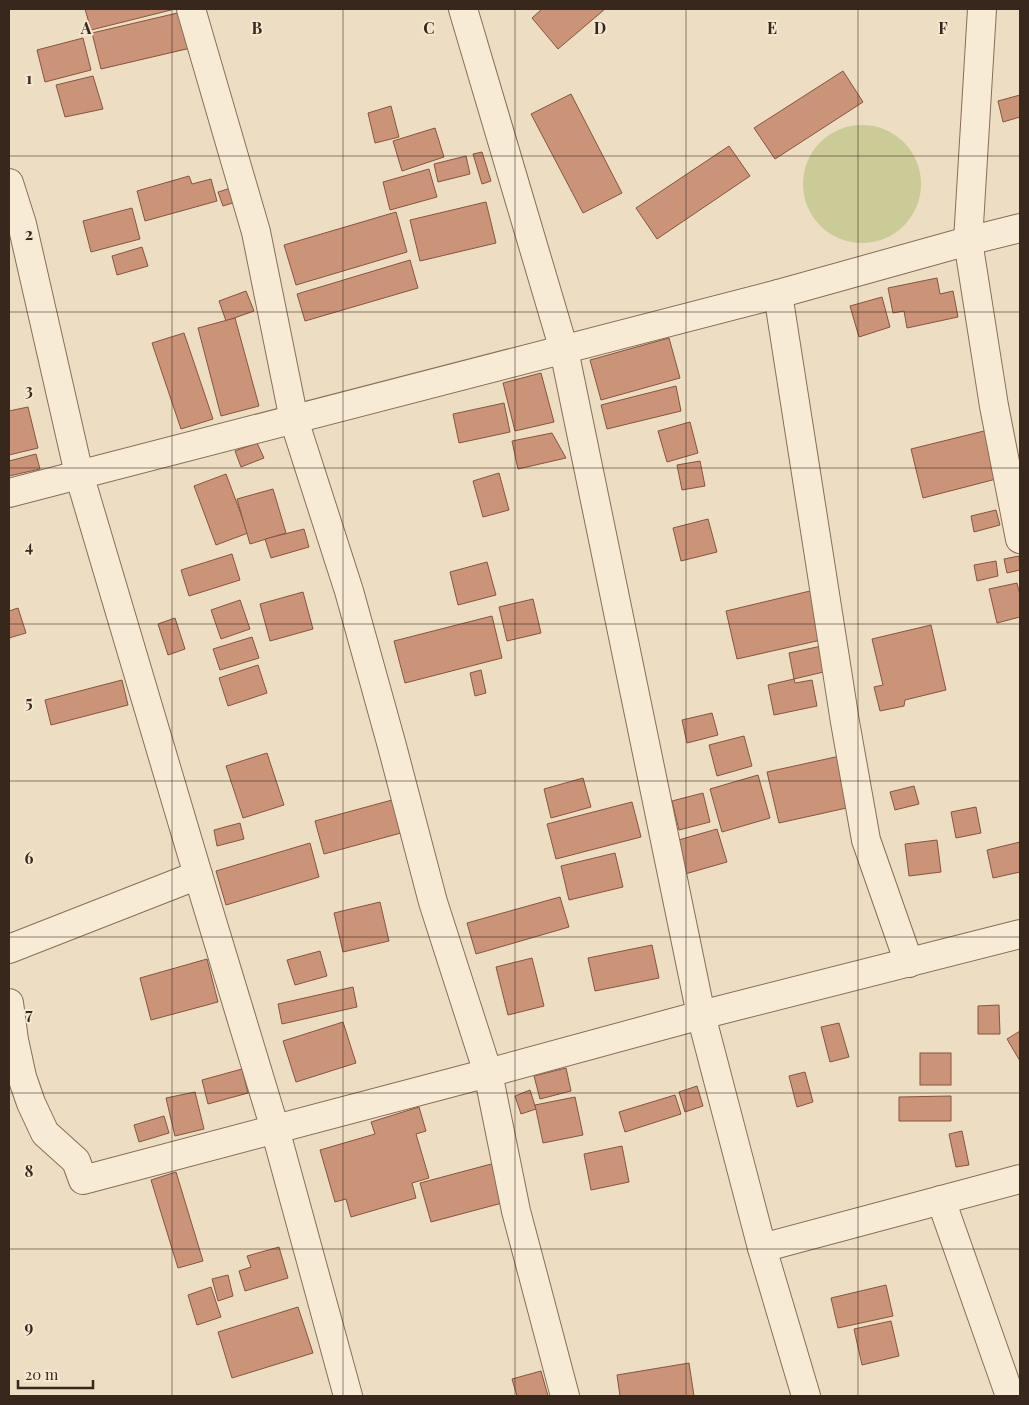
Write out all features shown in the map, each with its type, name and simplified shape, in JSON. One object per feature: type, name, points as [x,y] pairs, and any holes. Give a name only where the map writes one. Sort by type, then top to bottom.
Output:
[{"type":"street","points":[[191,9],[256,232],[294,420],[349,591],[395,755],[433,902],[488,1073],[516,1211],[565,1396]]},
{"type":"street","points":[[462,9],[564,350],[701,1015],[762,1248],[806,1396]]},
{"type":"street","points":[[982,9],[968,241],[994,406],[1020,539]]},
{"type":"street","points":[[9,183],[15,226],[80,474],[275,1129],[348,1396]]},
{"type":"street","points":[[9,493],[778,294],[1020,228]]},
{"type":"street","points":[[778,294],[845,722],[866,840],[909,963]]},
{"type":"street","points":[[9,949],[198,875]]},
{"type":"street","points":[[9,1003],[22,1077],[31,1103],[45,1133],[76,1161],[83,1180],[701,1015],[1020,934]]},
{"type":"street","points":[[762,1248],[1020,1179]]},
{"type":"street","points":[[941,1200],[1010,1396]]},
{"type":"green space","points":[[862,125],[874,126],[885,130],[904,142],[916,161],[920,172],[920,196],[916,207],[904,226],[885,238],[874,242],[862,243],[850,242],[839,238],[820,226],[808,207],[804,196],[803,184],[804,172],[808,161],[820,142],[839,130],[850,126]]},
{"type":"building","points":[[85,9],[175,9],[91,30]]},
{"type":"building","points":[[542,9],[605,9],[558,49],[532,18]]},
{"type":"building","points":[[186,11],[195,47],[101,69],[92,33]]},
{"type":"building","points":[[83,38],[91,70],[45,82],[37,50]]},
{"type":"building","points":[[843,71],[863,102],[775,159],[754,128]]},
{"type":"building","points":[[93,76],[103,109],[65,117],[56,85]]},
{"type":"building","points":[[571,94],[622,193],[583,213],[531,114]]},
{"type":"building","points":[[1020,95],[1020,117],[1003,122],[998,101]]},
{"type":"building","points":[[391,106],[399,137],[375,143],[368,113]]},
{"type":"building","points":[[435,128],[444,157],[402,171],[393,141]]},
{"type":"building","points":[[729,146],[750,176],[657,239],[636,208]]},
{"type":"building","points":[[482,152],[491,181],[482,184],[473,154]]},
{"type":"building","points":[[466,156],[470,174],[438,182],[434,164]]},
{"type":"building","points":[[429,169],[437,197],[390,210],[383,182]]},
{"type":"building","points":[[189,176],[192,184],[211,179],[217,201],[145,221],[137,191]]},
{"type":"building","points":[[234,187],[239,201],[223,206],[218,192]]},
{"type":"building","points":[[486,202],[496,243],[420,261],[410,220]]},
{"type":"building","points":[[132,208],[140,239],[91,252],[83,221]]},
{"type":"building","points":[[396,212],[407,252],[296,285],[284,245]]},
{"type":"building","points":[[142,247],[148,266],[117,275],[112,256]]},
{"type":"building","points":[[410,260],[418,288],[305,321],[297,294]]},
{"type":"building","points":[[937,278],[940,294],[953,291],[958,317],[907,328],[904,311],[893,313],[888,288]]},
{"type":"building","points":[[246,291],[254,311],[226,321],[219,301]]},
{"type":"building","points":[[882,297],[890,327],[859,337],[850,306]]},
{"type":"building","points":[[235,318],[259,406],[221,416],[198,328]]},
{"type":"building","points":[[184,333],[213,419],[181,429],[152,343]]},
{"type":"building","points":[[669,338],[680,378],[601,400],[590,360]]},
{"type":"building","points":[[541,373],[554,422],[515,431],[503,383]]},
{"type":"building","points":[[676,386],[681,411],[607,429],[601,405]]},
{"type":"building","points":[[504,403],[510,432],[459,443],[453,414]]},
{"type":"building","points":[[28,407],[38,448],[9,455],[9,411]]},
{"type":"building","points":[[690,422],[698,453],[667,462],[658,431]]},
{"type":"building","points":[[988,430],[1000,478],[923,498],[911,449]]},
{"type":"building","points":[[552,433],[566,458],[518,469],[512,441]]},
{"type":"building","points":[[257,443],[264,458],[241,467],[235,451]]},
{"type":"building","points":[[36,454],[40,469],[9,476],[9,461]]},
{"type":"building","points":[[700,461],[705,486],[682,490],[677,465]]},
{"type":"building","points":[[499,473],[509,510],[483,517],[473,481]]},
{"type":"building","points":[[226,474],[248,533],[216,545],[194,486]]},
{"type":"building","points":[[273,489],[286,533],[250,544],[237,499]]},
{"type":"building","points":[[996,510],[1000,525],[974,532],[971,516]]},
{"type":"building","points":[[708,519],[717,552],[681,561],[673,528]]},
{"type":"building","points":[[304,529],[309,547],[271,558],[265,539]]},
{"type":"building","points":[[232,554],[240,580],[189,596],[181,570]]},
{"type":"building","points":[[1019,556],[1020,570],[1007,573],[1004,559]]},
{"type":"building","points":[[996,561],[998,576],[977,581],[974,565]]},
{"type":"building","points":[[487,562],[496,595],[458,605],[450,572]]},
{"type":"building","points":[[1017,583],[1020,595],[1020,617],[997,623],[989,589]]},
{"type":"building","points":[[810,591],[821,640],[737,659],[726,611]]},
{"type":"building","points":[[303,592],[313,629],[270,641],[260,604]]},
{"type":"building","points":[[533,599],[541,633],[507,641],[499,607]]},
{"type":"building","points":[[240,600],[250,629],[221,639],[211,610]]},
{"type":"building","points":[[18,608],[26,633],[9,638],[9,611]]},
{"type":"building","points":[[492,616],[502,658],[405,683],[394,641]]},
{"type":"building","points":[[175,618],[185,649],[168,655],[158,624]]},
{"type":"building","points":[[931,625],[946,690],[905,700],[904,706],[880,711],[874,687],[883,685],[872,639]]},
{"type":"building","points":[[252,637],[259,658],[220,670],[213,649]]},
{"type":"building","points":[[826,645],[832,670],[794,679],[789,653]]},
{"type":"building","points":[[258,665],[267,693],[228,706],[219,678]]},
{"type":"building","points":[[481,670],[486,693],[475,696],[470,673]]},
{"type":"building","points":[[794,679],[795,683],[812,680],[817,706],[774,715],[768,685]]},
{"type":"building","points":[[122,680],[128,705],[51,725],[45,700]]},
{"type":"building","points":[[712,713],[718,735],[687,743],[682,720]]},
{"type":"building","points":[[744,736],[752,766],[717,776],[709,745]]},
{"type":"building","points":[[267,753],[284,805],[243,818],[226,766]]},
{"type":"building","points":[[840,756],[851,807],[779,823],[767,772]]},
{"type":"building","points":[[758,775],[770,818],[722,832],[710,789]]},
{"type":"building","points":[[583,778],[591,807],[551,818],[544,789]]},
{"type":"building","points":[[914,786],[919,804],[895,810],[890,792]]},
{"type":"building","points":[[703,793],[710,822],[679,830],[672,801]]},
{"type":"building","points":[[392,800],[401,833],[324,854],[315,821]]},
{"type":"building","points":[[632,802],[641,837],[556,859],[547,824]]},
{"type":"building","points":[[976,807],[981,833],[956,838],[951,812]]},
{"type":"building","points":[[240,823],[244,839],[217,846],[214,830]]},
{"type":"building","points":[[717,829],[727,862],[685,874],[675,841]]},
{"type":"building","points":[[937,840],[941,872],[909,876],[905,844]]},
{"type":"building","points":[[1020,842],[1020,872],[993,878],[987,850]]},
{"type":"building","points":[[310,843],[319,877],[226,905],[216,871]]},
{"type":"building","points":[[615,853],[623,887],[569,900],[561,866]]},
{"type":"building","points":[[560,897],[569,927],[476,954],[467,923]]},
{"type":"building","points":[[380,902],[389,941],[343,952],[334,913]]},
{"type":"building","points":[[652,945],[659,978],[595,991],[588,958]]},
{"type":"building","points":[[320,951],[327,976],[295,985],[287,960]]},
{"type":"building","points":[[532,958],[544,1006],[508,1015],[496,967]]},
{"type":"building","points":[[207,959],[218,1002],[151,1020],[140,978]]},
{"type":"building","points":[[353,987],[357,1007],[282,1024],[278,1004]]},
{"type":"building","points":[[999,1005],[1000,1034],[978,1034],[978,1006]]},
{"type":"building","points":[[343,1022],[356,1063],[296,1082],[283,1041]]},
{"type":"building","points":[[839,1023],[849,1057],[830,1062],[821,1027]]},
{"type":"building","points":[[1020,1031],[1020,1061],[1007,1039]]},
{"type":"building","points":[[920,1053],[951,1053],[951,1085],[920,1085]]},
{"type":"building","points":[[566,1068],[571,1091],[540,1099],[534,1076]]},
{"type":"building","points":[[242,1069],[248,1093],[208,1104],[202,1080]]},
{"type":"building","points":[[805,1072],[813,1102],[797,1107],[789,1076]]},
{"type":"building","points":[[697,1086],[703,1106],[685,1112],[679,1092]]},
{"type":"building","points":[[530,1090],[536,1109],[521,1114],[515,1096]]},
{"type":"building","points":[[195,1092],[204,1129],[175,1136],[166,1098]]},
{"type":"building","points":[[675,1095],[681,1114],[625,1132],[619,1112]]},
{"type":"building","points":[[951,1096],[951,1121],[899,1121],[899,1097]]},
{"type":"building","points":[[575,1097],[583,1135],[543,1143],[535,1105]]},
{"type":"building","points":[[419,1107],[426,1131],[416,1134],[429,1178],[412,1183],[416,1198],[351,1217],[346,1199],[335,1202],[320,1150],[375,1134],[371,1122]]},
{"type":"building","points":[[164,1116],[169,1133],[139,1142],[134,1125]]},
{"type":"building","points":[[962,1131],[969,1165],[956,1167],[949,1134]]},
{"type":"building","points":[[622,1146],[629,1182],[591,1190],[584,1154]]},
{"type":"building","points":[[495,1163],[506,1202],[431,1222],[420,1183]]},
{"type":"building","points":[[176,1172],[203,1261],[178,1268],[151,1180]]},
{"type":"building","points":[[279,1247],[288,1278],[245,1291],[239,1271],[251,1267],[247,1256]]},
{"type":"building","points":[[228,1275],[233,1296],[218,1301],[212,1279]]},
{"type":"building","points":[[886,1285],[893,1316],[838,1328],[831,1298]]},
{"type":"building","points":[[211,1287],[221,1317],[197,1325],[188,1295]]},
{"type":"building","points":[[298,1307],[313,1353],[232,1378],[218,1332]]},
{"type":"building","points":[[891,1321],[899,1356],[862,1365],[854,1329]]},
{"type":"building","points":[[689,1363],[694,1396],[620,1396],[617,1375]]},
{"type":"building","points":[[541,1371],[548,1396],[517,1396],[512,1379]]}]
